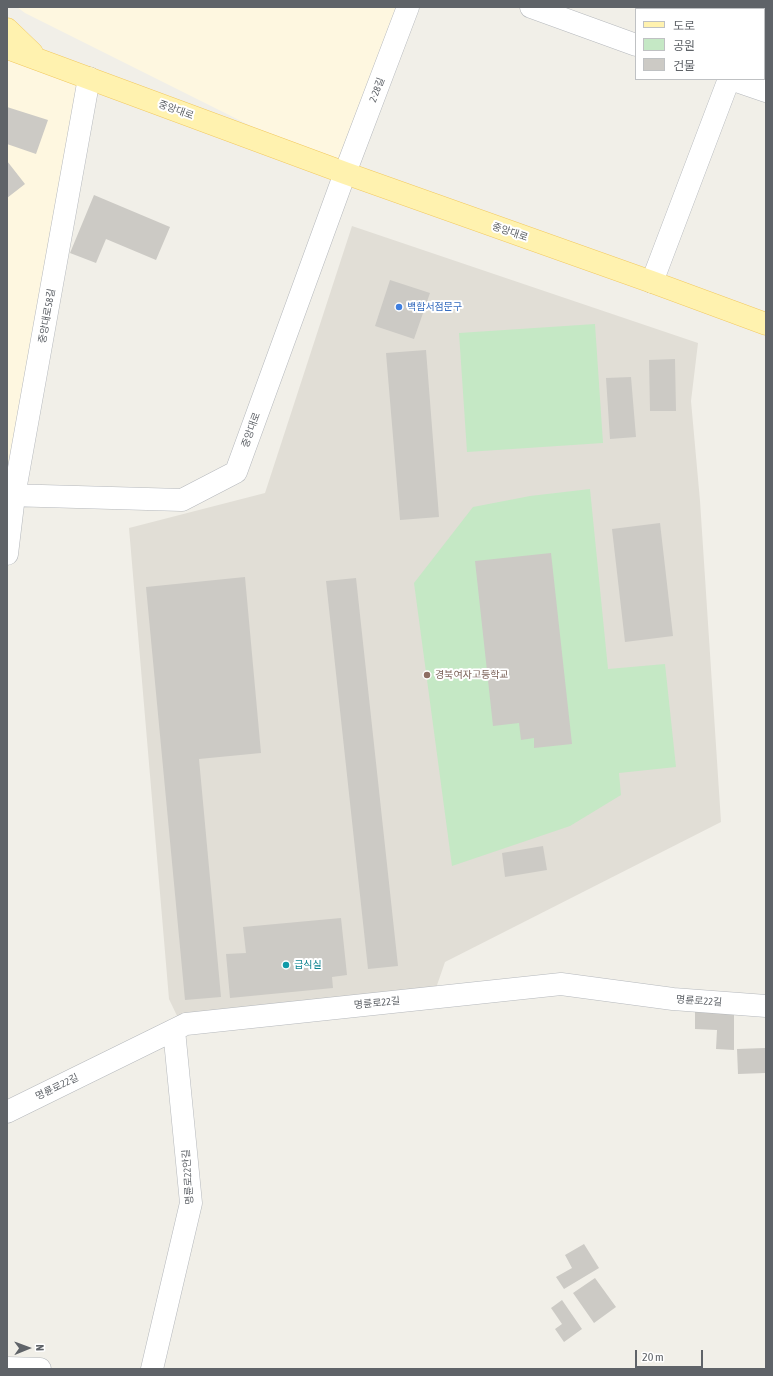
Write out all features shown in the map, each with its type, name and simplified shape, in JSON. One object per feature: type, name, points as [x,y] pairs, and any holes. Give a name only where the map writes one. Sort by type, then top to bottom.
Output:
[{"type":"main road","points":[[7,29],[37,58]]},
{"type":"main road","name":"중앙대로","points":[[7,48],[345,173],[766,324]]},
{"type":"street","name":"2·28길","points":[[345,173],[408,7]]},
{"type":"street","points":[[531,7],[635,45]]},
{"type":"street","name":"중앙대로58길","points":[[7,554],[11,495],[89,78]]},
{"type":"street","points":[[652,282],[730,80]]},
{"type":"street","points":[[733,80],[766,91]]},
{"type":"street","name":"중앙대로","points":[[11,495],[182,500],[236,472],[345,173]]},
{"type":"street","name":"명륜로22길","points":[[7,1112],[186,1024],[561,984],[672,999],[766,1006]]},
{"type":"street","name":"명륜로22안길","points":[[152,1369],[191,1203],[174,1030]]},
{"type":"street","points":[[7,1368],[40,1369]]},
{"type":"shaded area","points":[[17,7],[408,7],[345,173],[25,13]]},
{"type":"shaded area","points":[[7,47],[89,78],[7,554]]},
{"type":"shaded area","name":"경북여자고등학교","points":[[352,226],[698,343],[691,401],[700,501],[721,822],[445,962],[436,988],[179,1020],[169,999],[129,528],[265,493]]},
{"type":"green space","points":[[595,324],[603,443],[467,452],[459,333]]},
{"type":"green space","points":[[590,489],[608,669],[665,664],[676,767],[619,773],[621,795],[570,826],[452,866],[414,583],[473,507],[530,496]]},
{"type":"building","points":[[7,107],[48,120],[36,154],[7,144]]},
{"type":"building","points":[[7,161],[25,184],[7,198]]},
{"type":"building","points":[[94,195],[170,227],[156,260],[106,239],[96,263],[70,253]]},
{"type":"building","points":[[390,280],[430,293],[414,339],[375,326]]},
{"type":"building","points":[[426,350],[439,517],[400,520],[386,353]]},
{"type":"building","points":[[675,359],[676,411],[650,411],[649,360]]},
{"type":"building","points":[[631,377],[636,437],[610,439],[606,378]]},
{"type":"building","points":[[660,523],[673,636],[625,642],[612,529]]},
{"type":"building","points":[[551,553],[572,744],[534,748],[534,738],[521,740],[519,723],[493,726],[475,561]]},
{"type":"building","points":[[245,577],[261,753],[199,759],[221,997],[185,1000],[146,587]]},
{"type":"building","points":[[356,578],[398,966],[368,969],[326,581]]},
{"type":"building","points":[[543,846],[547,870],[505,877],[502,853]]},
{"type":"building","name":"급식실","points":[[341,918],[347,975],[332,977],[333,988],[230,998],[226,954],[246,953],[243,927]]},
{"type":"building","points":[[695,1012],[734,1012],[734,1050],[716,1049],[717,1030],[695,1029]]},
{"type":"building","points":[[765,1048],[765,1073],[738,1074],[737,1049]]},
{"type":"building","points":[[584,1244],[599,1268],[564,1289],[556,1277],[572,1268],[565,1255]]},
{"type":"building","points":[[595,1278],[616,1307],[594,1323],[573,1293]]},
{"type":"building","points":[[562,1300],[582,1329],[564,1342],[555,1329],[562,1324],[551,1308]]},
{"type":"place","name":"백합서점문구","points":[[399,307]]},
{"type":"place","name":"경북여자고등학교","points":[[427,675]]},
{"type":"place","name":"급식실","points":[[286,965]]}]
